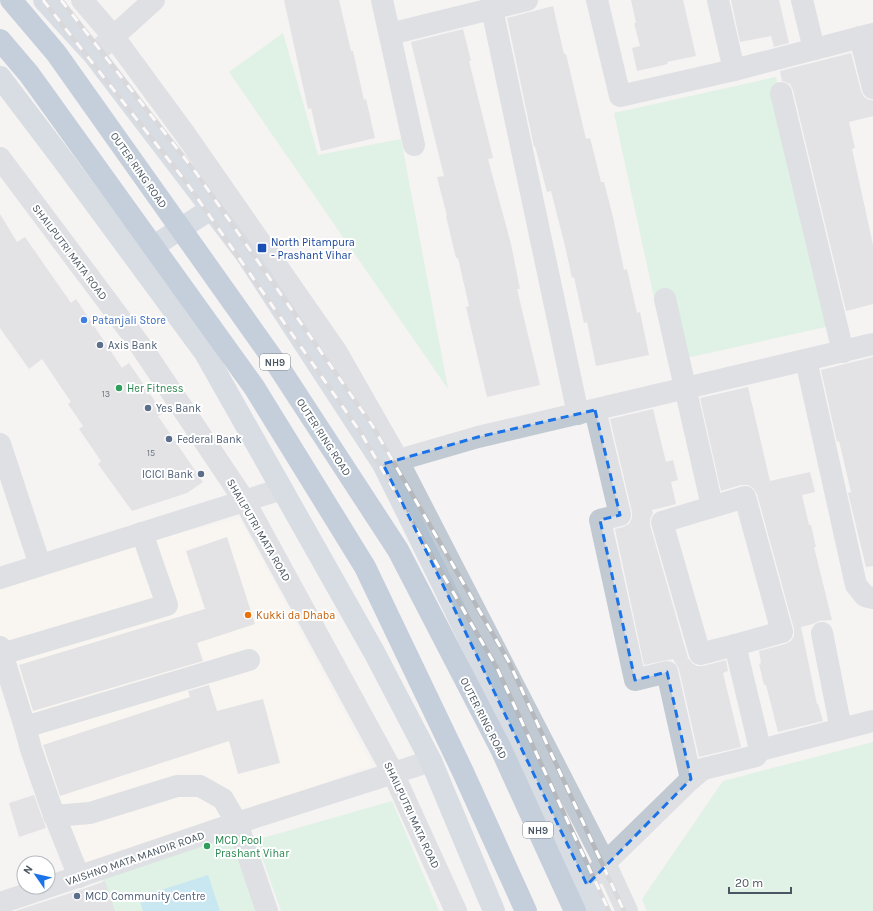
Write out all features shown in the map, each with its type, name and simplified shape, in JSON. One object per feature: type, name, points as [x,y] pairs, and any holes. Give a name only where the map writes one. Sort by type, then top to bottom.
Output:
[{"type":"highway","name":"OUTER RING ROAD","points":[[11,0],[56,53],[278,366],[398,550],[500,749],[575,911]]},
{"type":"highway","name":"NH9","points":[[0,40],[29,74],[254,387],[365,567],[463,772],[526,911]]},
{"type":"main road","name":"OUTER RING ROAD","points":[[44,0],[89,50],[246,254],[390,462],[450,600],[587,885],[597,911]]},
{"type":"main road","points":[[0,77],[205,353],[374,652],[431,761],[494,911]]},
{"type":"main road","points":[[135,258],[211,209]]},
{"type":"street","points":[[82,0],[110,32],[185,134],[336,351],[390,462],[605,863],[627,911]]},
{"type":"street","points":[[110,32],[137,0]]},
{"type":"street","points":[[89,50],[110,32],[154,0]]},
{"type":"street","points":[[382,0],[414,145]]},
{"type":"street","points":[[390,34],[527,0]]},
{"type":"street","points":[[597,0],[620,96],[734,70],[867,36],[873,88]]},
{"type":"street","points":[[718,0],[734,70]]},
{"type":"street","points":[[802,0],[814,49]]},
{"type":"street","points":[[492,9],[586,412],[620,515],[600,520],[635,680],[667,672],[691,779]]},
{"type":"street","points":[[781,93],[843,352]]},
{"type":"street","name":"SHAILPUTRI MATA ROAD","points":[[0,158],[140,346],[244,500],[393,773],[456,911]]},
{"type":"street","points":[[665,299],[712,506]]},
{"type":"street","points":[[390,462],[478,437],[873,344]]},
{"type":"street","points":[[806,360],[856,585],[865,596],[873,598]]},
{"type":"street","points":[[0,444],[40,565]]},
{"type":"street","points":[[0,578],[244,500],[282,490]]},
{"type":"street","points":[[745,497],[782,632],[735,645],[700,654],[662,522],[745,497]]},
{"type":"street","points":[[79,877],[54,816],[31,749],[1,651],[167,605],[142,533]]},
{"type":"street","points":[[822,632],[840,729]]},
{"type":"street","points":[[735,645],[760,750]]},
{"type":"street","points":[[25,727],[250,660]]},
{"type":"street","points":[[587,885],[605,863],[691,779],[703,770],[756,756],[760,750],[873,721]]},
{"type":"street","name":"VAISHNO MATA MANDIR ROAD","points":[[0,903],[237,823],[431,761]]},
{"type":"street","points":[[54,816],[90,813],[177,786],[200,786],[222,799],[237,823],[267,911]]},
{"type":"highlighted area","points":[[595,410],[620,515],[600,520],[635,680],[667,672],[691,779],[587,885],[440,579],[383,464],[478,437]]},
{"type":"shaded area","points":[[239,518],[372,765],[72,879],[0,660],[0,580]]},
{"type":"green space","points":[[283,33],[318,155],[401,139],[448,389],[229,72]]},
{"type":"green space","points":[[776,77],[830,326],[668,362],[614,113]]},
{"type":"green space","points":[[873,742],[873,911],[647,911],[642,899],[723,781]]},
{"type":"green space","points":[[392,801],[439,911],[281,911],[256,840]]},
{"type":"green space","name":"MCD Pool Prashant Vihar","points":[[237,823],[267,911],[113,911],[99,870]]},
{"type":"water","points":[[208,875],[220,911],[143,911],[139,897]]},
{"type":"building","points":[[284,0],[339,0],[351,51],[353,51],[364,100],[366,99],[375,138],[321,151],[311,108],[308,109]]},
{"type":"building","points":[[631,0],[683,0],[696,56],[667,62],[668,64],[637,71],[632,48],[640,46],[634,23],[636,23]]},
{"type":"building","points":[[731,0],[779,0],[789,43],[774,47],[771,36],[740,42]]},
{"type":"building","points":[[553,6],[586,139],[590,138],[601,182],[604,182],[624,270],[627,269],[637,313],[640,312],[649,355],[596,366],[587,322],[584,323],[574,277],[572,278],[551,191],[547,192],[535,146],[534,147],[507,18]]},
{"type":"building","points":[[463,29],[471,61],[469,61],[493,158],[488,159],[511,244],[520,289],[517,289],[540,385],[487,397],[466,307],[469,306],[437,177],[444,176],[411,42]]},
{"type":"building","points":[[851,53],[861,91],[864,97],[869,100],[873,100],[873,116],[849,122],[855,148],[852,149],[873,245],[873,304],[846,311],[793,90],[790,84],[782,81],[780,71]]},
{"type":"building","points":[[0,214],[17,242],[25,237],[71,303],[76,299],[122,368],[129,363],[163,413],[158,416],[203,482],[187,493],[132,511],[98,464],[101,461],[79,429],[83,426],[68,404],[71,402],[42,359],[29,369],[0,328]]},
{"type":"building","points":[[873,357],[873,566],[866,567],[848,493],[851,492],[839,441],[837,442],[821,370]]},
{"type":"building","points":[[748,387],[770,481],[810,472],[815,492],[802,495],[809,525],[811,525],[816,547],[814,547],[832,620],[819,621],[801,627],[817,704],[823,721],[778,732],[759,664],[761,663],[759,651],[791,641],[794,636],[794,629],[757,494],[753,488],[748,485],[741,485],[721,491],[700,398]]},
{"type":"building","points":[[653,409],[666,462],[673,460],[678,480],[671,482],[676,504],[652,510],[653,513],[650,519],[650,525],[688,658],[697,666],[703,666],[726,660],[728,671],[723,673],[741,747],[699,757],[679,669],[673,659],[644,665],[615,529],[629,524],[632,518],[632,512],[610,419]]},
{"type":"building","points":[[227,537],[255,624],[197,643],[203,661],[33,711],[19,665],[205,609],[186,551]]},
{"type":"building","points":[[209,685],[217,711],[263,699],[280,763],[238,774],[229,741],[60,796],[43,745],[190,697],[188,691]]},
{"type":"building","points":[[34,795],[46,828],[19,837],[9,803]]},
{"type":"building","name":"MCD Community Centre","points":[[105,881],[115,911],[15,911],[83,889]]},
{"type":"railway","points":[[43,0],[186,182],[361,433],[497,668],[609,911]]},
{"type":"railway","points":[[61,0],[197,174],[372,425],[509,662],[624,911]]},
{"type":"place","name":"North Pitampura - Prashant Vihar","points":[[262,248]]},
{"type":"place","name":"Patanjali Store","points":[[84,320]]},
{"type":"place","name":"Axis Bank","points":[[100,345]]},
{"type":"place","name":"Her Fitness","points":[[119,388]]},
{"type":"place","name":"Yes Bank","points":[[148,408]]},
{"type":"place","name":"Federal Bank","points":[[169,439]]},
{"type":"place","name":"ICICI Bank","points":[[201,474]]},
{"type":"place","name":"Kukki da Dhaba","points":[[248,615]]},
{"type":"place","name":"MCD Pool Prashant Vihar","points":[[207,846]]},
{"type":"place","name":"MCD Community Centre","points":[[77,896]]}]
